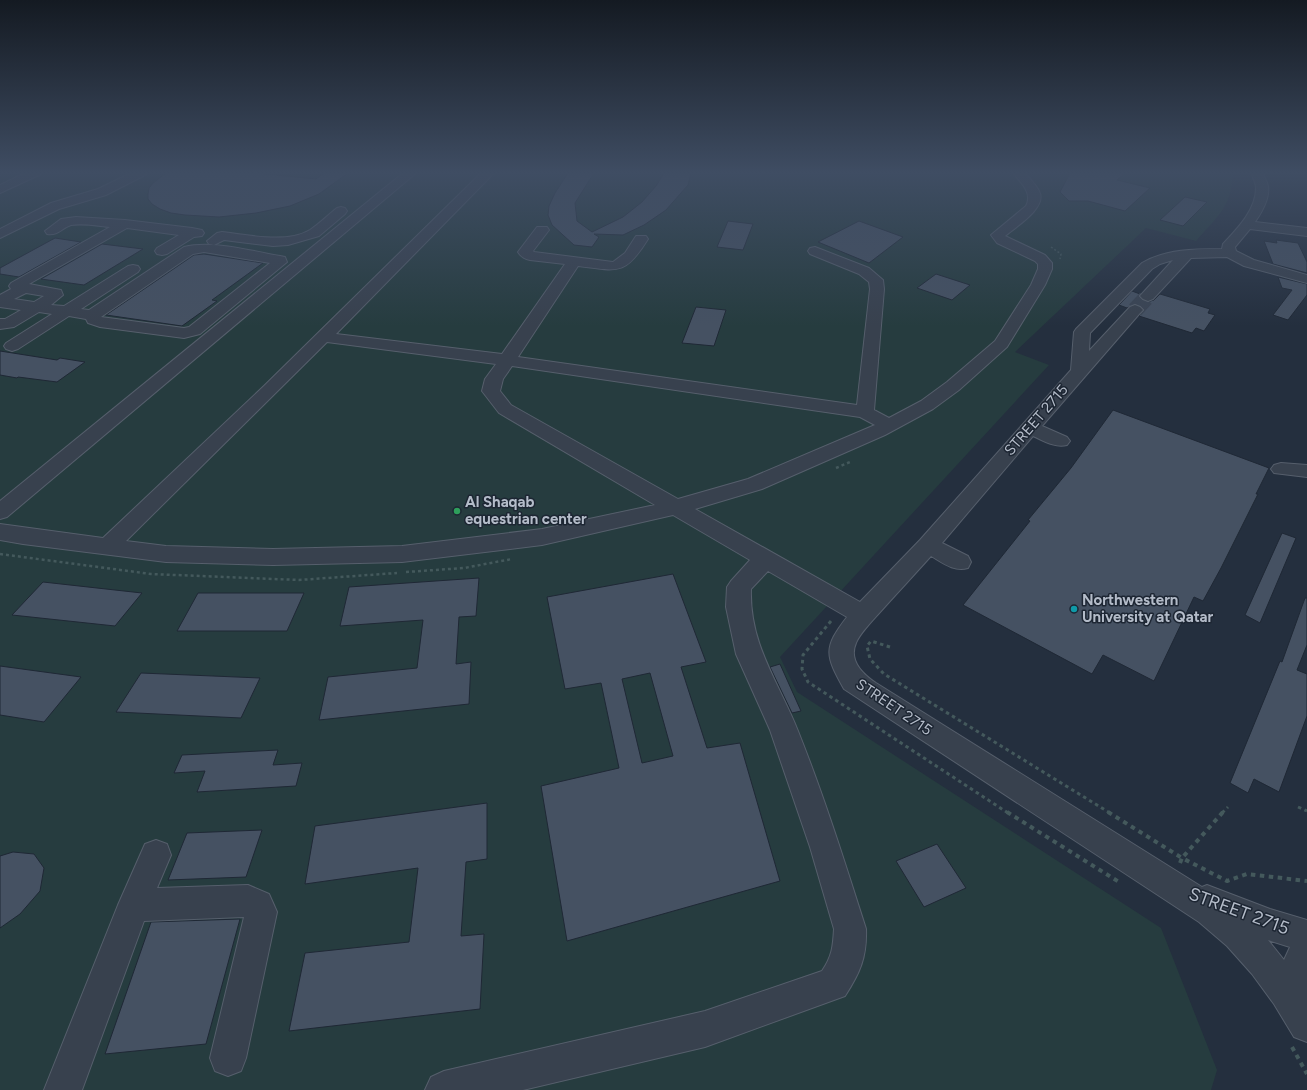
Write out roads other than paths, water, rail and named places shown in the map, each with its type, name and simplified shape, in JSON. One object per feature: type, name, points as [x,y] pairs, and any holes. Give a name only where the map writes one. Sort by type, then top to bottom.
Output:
[{"type":"street","points":[[0,234],[20,224]]},
{"type":"street","points":[[65,224],[52,230],[123,239]]},
{"type":"street","points":[[0,302],[20,287],[125,224],[273,242],[288,241],[314,233],[327,224]]},
{"type":"street","points":[[0,512],[350,224]]},
{"type":"street","points":[[107,547],[437,224]]},
{"type":"street","points":[[0,532],[166,554],[273,557],[402,554],[542,538],[676,507],[755,484],[833,451],[889,425],[927,405],[953,386],[1001,344],[1038,285],[1045,269],[1045,263],[1040,258],[1002,240],[998,235],[1012,224]]},
{"type":"street","points":[[1307,232],[1247,225],[1228,247],[1230,253],[1249,263],[1307,279]]},
{"type":"street","points":[[143,239],[164,229]]},
{"type":"street","points":[[542,230],[525,252],[530,256],[614,266],[629,259],[641,239]]},
{"type":"street","points":[[12,346],[192,232]]},
{"type":"street","points":[[204,248],[222,236]]},
{"type":"street","points":[[0,302],[92,314],[189,250],[204,248],[278,259],[280,262],[190,333],[100,322],[94,320],[92,314]]},
{"type":"street","points":[[815,251],[864,271],[876,280],[878,289],[865,412]]},
{"type":"street","name":"STREET 2715","points":[[1080,371],[1082,332],[1152,262],[1187,254],[1230,253]]},
{"type":"street","points":[[1128,285],[1150,294],[1187,254]]},
{"type":"street","points":[[574,262],[494,379],[492,391],[505,409],[767,559],[863,616]]},
{"type":"street","points":[[0,284],[56,293],[56,295],[12,322],[0,324]]},
{"type":"street","name":"STREET 2715","points":[[1106,308],[1133,313],[1080,371],[928,545],[863,616],[843,641],[842,655],[845,667],[853,681],[1177,872],[1220,907],[1270,925],[1307,936]]},
{"type":"street","points":[[323,337],[507,360],[865,412],[889,425]]},
{"type":"street","points":[[1030,428],[1060,441]]},
{"type":"street","points":[[1281,469],[1307,471]]},
{"type":"street","points":[[928,545],[960,562]]},
{"type":"street","points":[[444,1090],[705,1029],[833,984],[846,964],[850,943],[850,929],[825,847],[784,730],[749,654],[738,607],[739,587],[754,569],[767,559]]},
{"type":"street","points":[[62,1090],[134,905],[156,855]]},
{"type":"street","name":"STREET 2715","points":[[1177,872],[1210,910],[1246,942],[1279,980],[1299,1033]]},
{"type":"street","points":[[134,905],[248,901],[258,905],[261,912],[228,1058]]},
{"type":"street","points":[[1299,1033],[1297,971],[1307,950]]},
{"type":"tunnel","points":[[1135,310],[1148,296]]},
{"type":"place","name":"Al Shaqab equestrian center","points":[[457,511]]},
{"type":"place","name":"Northwestern University at Qatar","points":[[1074,609]]}]
